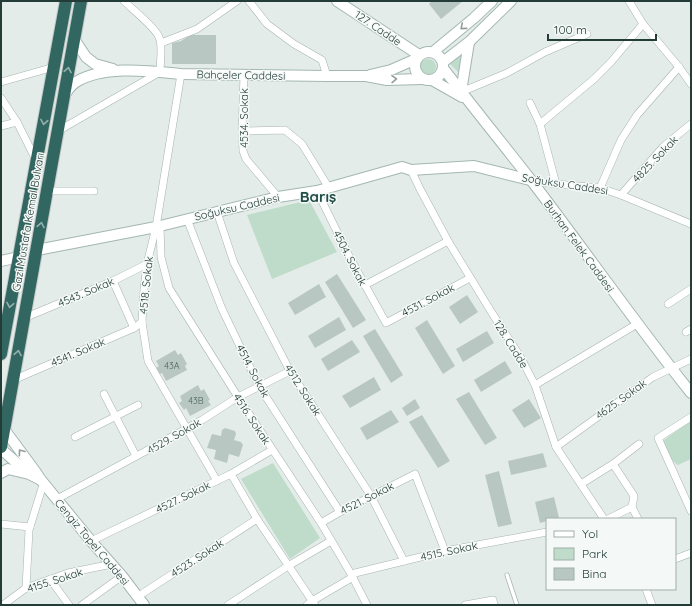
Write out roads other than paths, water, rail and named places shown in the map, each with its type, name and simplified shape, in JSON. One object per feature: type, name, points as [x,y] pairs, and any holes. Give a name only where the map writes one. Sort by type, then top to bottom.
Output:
[{"type":"highway","name":"Gazi Mustafa Kemal Bulvarı","points":[[1,354],[66,1]]},
{"type":"highway","name":"Gazi Mustafa Kemal Bulvarı","points":[[1,448],[3,427],[37,250],[80,1]]},
{"type":"street","points":[[58,131],[160,72],[161,43],[159,36],[152,27],[124,1]]},
{"type":"street","points":[[161,43],[198,28],[237,1]]},
{"type":"street","points":[[249,1],[267,24],[294,44],[322,60],[327,76]]},
{"type":"street","name":"127. Cadde","points":[[337,1],[418,57]]},
{"type":"street","points":[[443,65],[511,1]]},
{"type":"street","points":[[629,1],[643,24],[679,67],[691,84]]},
{"type":"street","points":[[433,52],[490,2]]},
{"type":"street","points":[[540,124],[594,79],[611,62],[643,24]]},
{"type":"street","points":[[418,57],[414,68],[419,76],[463,95],[544,52],[587,34]]},
{"type":"street","points":[[74,39],[86,57],[95,64],[117,70]]},
{"type":"street","points":[[463,95],[469,42]]},
{"type":"street","points":[[428,52],[438,54],[443,65],[443,72],[436,79],[387,80],[366,76],[391,70],[423,53],[428,52]]},
{"type":"street","name":"Burhan Felek Caddesi","points":[[443,65],[463,95],[530,180],[637,324],[691,393]]},
{"type":"street","points":[[1,82],[54,66]]},
{"type":"street","points":[[600,188],[621,140],[637,115],[679,67]]},
{"type":"street","points":[[64,96],[74,82],[91,74],[117,70]]},
{"type":"street","name":"Bahçeler Caddesi","points":[[117,70],[181,74],[366,76]]},
{"type":"street","name":"4518. Sokak","points":[[181,74],[158,227],[147,264],[142,322],[148,361],[217,481]]},
{"type":"street","name":"4534. Sokak","points":[[244,75],[242,131],[243,151],[246,160],[278,197]]},
{"type":"street","points":[[1,98],[17,122],[37,162]]},
{"type":"street","points":[[530,103],[540,124],[556,184]]},
{"type":"street","points":[[1,126],[17,122]]},
{"type":"street","name":"4825. Sokak","points":[[621,195],[663,147],[691,124]]},
{"type":"street","points":[[242,131],[285,130],[302,144],[329,188]]},
{"type":"street","name":"Soğuksu Caddesi","points":[[37,250],[158,227],[278,197],[317,192],[402,167],[411,170],[474,166],[530,180],[600,188],[621,195],[691,224]]},
{"type":"street","name":"128. Cadde","points":[[411,170],[448,241],[521,358],[535,385],[556,447],[603,518]]},
{"type":"street","points":[[47,191],[94,191]]},
{"type":"street","name":"4504. Sokak","points":[[317,192],[350,258],[386,323]]},
{"type":"street","name":"4512. Sokak","points":[[217,212],[234,263],[290,371],[371,496],[404,560]]},
{"type":"street","name":"4514. Sokak","points":[[187,219],[222,309],[260,386],[340,512]]},
{"type":"street","name":"4516. Sokak","points":[[158,227],[161,257],[169,288],[272,450],[321,523],[367,605]]},
{"type":"street","points":[[365,285],[448,241]]},
{"type":"street","points":[[1,261],[19,257]]},
{"type":"street","name":"4543. Sokak","points":[[24,318],[113,281],[147,264]]},
{"type":"street","name":"4531. Sokak","points":[[386,323],[470,278]]},
{"type":"street","points":[[113,281],[134,328]]},
{"type":"street","points":[[668,304],[691,289]]},
{"type":"street","name":"4541. Sokak","points":[[13,380],[134,328],[142,322]]},
{"type":"street","points":[[535,385],[637,324]]},
{"type":"street","name":"4625. Sokak","points":[[556,447],[653,377],[691,359]]},
{"type":"street","name":"4529. Sokak","points":[[57,499],[187,428],[238,397],[290,371]]},
{"type":"street","points":[[104,394],[136,456]]},
{"type":"street","points":[[75,437],[138,405]]},
{"type":"street","points":[[691,417],[658,438],[691,511]]},
{"type":"street","name":"Cengiz Topel Caddesi","points":[[3,427],[44,483],[91,541],[122,576],[144,605]]},
{"type":"street","points":[[580,484],[613,464],[639,444]]},
{"type":"street","name":"Cengiz Topel Caddesi","points":[[1,448],[30,474],[44,483]]},
{"type":"street","name":"4527. Sokak","points":[[91,541],[231,474],[272,450]]},
{"type":"street","points":[[613,464],[634,496],[632,506],[638,518]]},
{"type":"street","name":"Cengiz Topel Caddesi","points":[[1,473],[8,469],[30,474]]},
{"type":"street","points":[[231,474],[257,519],[311,604]]},
{"type":"street","name":"4521. Sokak","points":[[321,523],[415,474],[445,551]]},
{"type":"street","points":[[26,588],[29,530],[44,483]]},
{"type":"street","points":[[610,518],[632,506]]},
{"type":"street","name":"4523. Sokak","points":[[137,597],[257,519]]},
{"type":"street","points":[[1,524],[30,527]]},
{"type":"street","name":"4515. Sokak","points":[[311,604],[352,576],[404,560],[546,532]]},
{"type":"street","points":[[228,605],[288,566],[331,541]]},
{"type":"street","points":[[676,559],[691,553]]},
{"type":"street","name":"4155. Sokak","points":[[3,605],[26,588],[68,573],[112,564]]},
{"type":"street","points":[[82,605],[122,576]]},
{"type":"street","points":[[50,579],[69,605]]},
{"type":"street","points":[[646,590],[652,605]]},
{"type":"street","points":[[465,605],[493,602]]},
{"type":"lane","points":[[507,575],[517,605]]},
{"type":"district","name":"Barış","points":[[318,196]]}]
